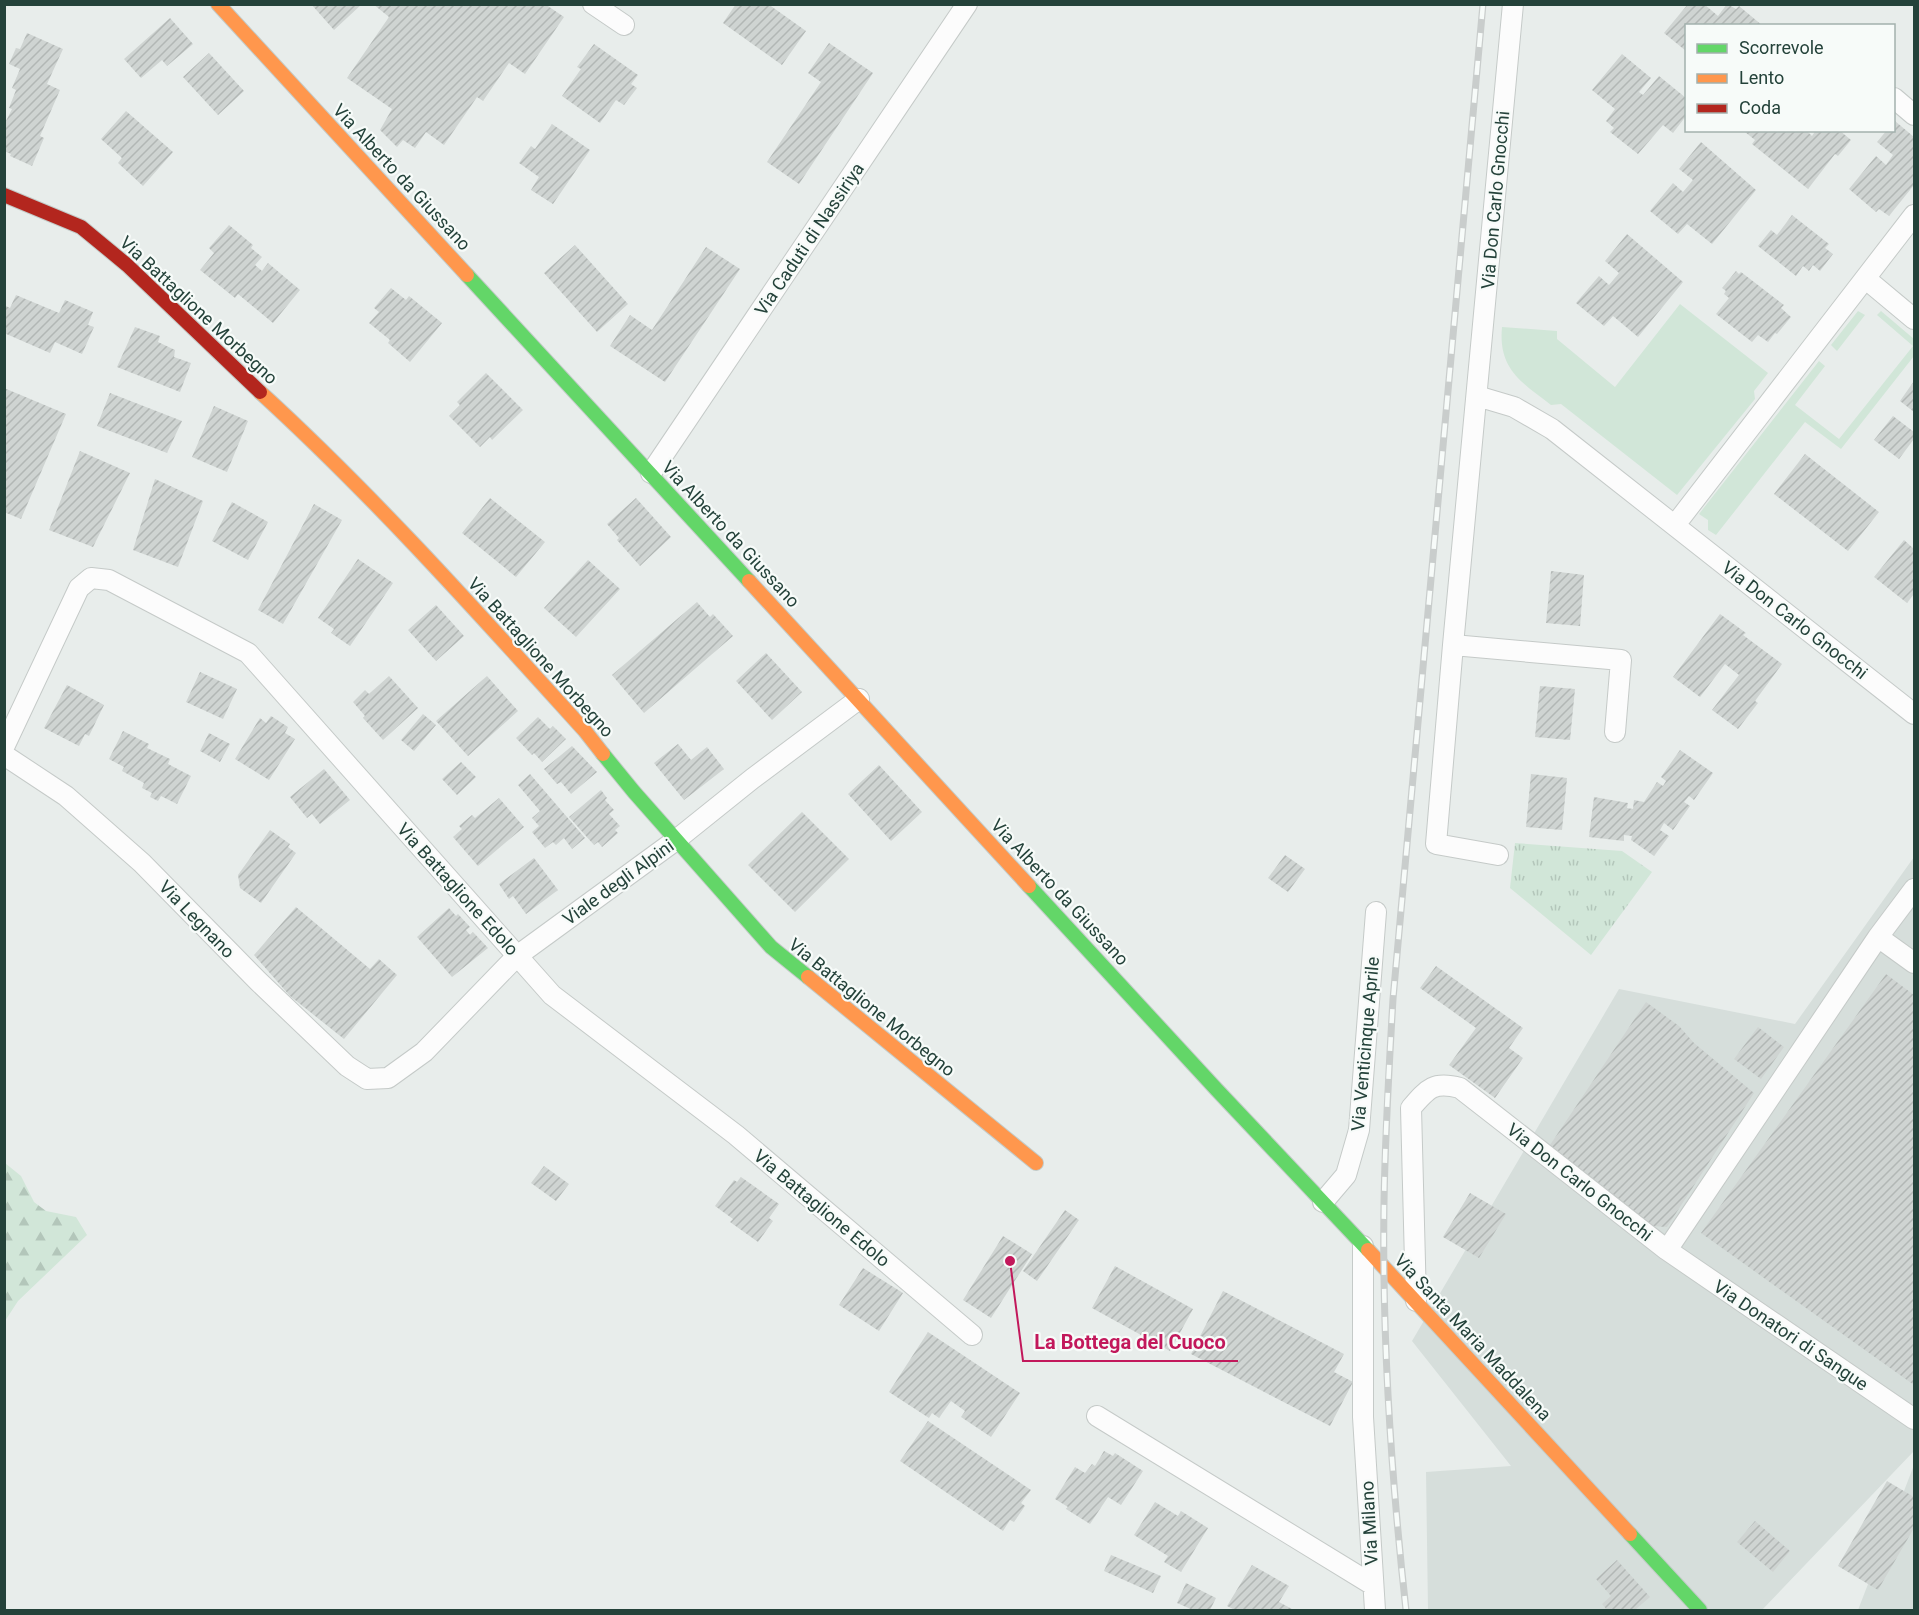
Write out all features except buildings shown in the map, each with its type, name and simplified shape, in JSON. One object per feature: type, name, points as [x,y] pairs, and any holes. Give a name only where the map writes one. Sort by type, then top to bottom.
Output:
[{"type":"street","points":[[592,4],[624,25]]},
{"type":"street","name":"Via Caduti di Nassiriya","points":[[651,473],[967,4]]},
{"type":"street","name":"Via Don Carlo Gnocchi","points":[[1498,855],[1436,844],[1513,4]]},
{"type":"street","name":"Via Alberto da Giussano","points":[[225,7],[1217,1089]]},
{"type":"street","points":[[1895,100],[1914,115]]},
{"type":"street","name":"Via Battaglione Morbegno","points":[[4,195],[81,227],[127,266],[316,443],[489,624],[585,731],[676,840],[771,947],[1036,1163]]},
{"type":"street","points":[[1675,525],[1914,215]]},
{"type":"street","points":[[1866,279],[1914,319]]},
{"type":"street","name":"Via Don Carlo Gnocchi","points":[[1477,396],[1514,407],[1542,423],[1914,714]]},
{"type":"street","name":"Via Battaglione Edolo","points":[[4,747],[79,588],[91,578],[109,580],[248,653],[552,994],[736,1135],[972,1335]]},
{"type":"street","points":[[1453,645],[1621,660],[1615,732]]},
{"type":"street","name":"Viale degli Alpini","points":[[388,1078],[424,1052],[517,956],[676,840],[752,779],[859,699]]},
{"type":"street","name":"Via Legnano","points":[[4,755],[66,796],[142,863],[258,981],[347,1066],[367,1079],[388,1078]]},
{"type":"street","name":"Via Don Carlo Gnocchi","points":[[1416,1301],[1411,1108],[1426,1090],[1443,1083],[1460,1088],[1667,1250],[1878,937],[1914,889]]},
{"type":"street","name":"Via Venticinque Aprile","points":[[1323,1202],[1346,1175],[1359,1130],[1376,912]]},
{"type":"street","points":[[1878,937],[1914,963]]},
{"type":"street","name":"Via Santa Maria Maddalena","points":[[1217,1089],[1416,1301],[1700,1611]]},
{"type":"street","name":"Via Milano","points":[[1363,1246],[1363,1417],[1373,1585]]},
{"type":"street","name":"Via Donatori di Sangue","points":[[1667,1250],[1914,1419]]},
{"type":"street","name":"Via Milano","points":[[1097,1416],[1373,1585]]},
{"type":"street","points":[[1373,1585],[1375,1611]]},
{"type":"shaded area","points":[[1914,857],[1914,1451],[1762,1610],[1428,1610],[1426,1472],[1511,1466],[1412,1341],[1619,989],[1795,1024]]},
{"type":"shaded area","points":[[1914,1465],[1914,1610],[1858,1610]]},
{"type":"green space","points":[[1680,304],[1768,373],[1754,391],[1755,399],[1677,495],[1561,404],[1551,405],[1521,381],[1508,364],[1504,354],[1502,327],[1557,331],[1557,339],[1615,387]]},
{"type":"green space","points":[[1858,311],[1865,315],[1837,351],[1831,345]]},
{"type":"green space","points":[[1881,311],[1914,339],[1914,356],[1841,449],[1805,422],[1716,535],[1708,530],[1708,520],[1699,514],[1819,361],[1825,366],[1795,405],[1839,439],[1913,346],[1877,315]]},
{"type":"green space","points":[[1515,843],[1622,851],[1652,872],[1591,955],[1510,888]]},
{"type":"green space","points":[[5,1163],[21,1176],[34,1202],[46,1211],[76,1217],[87,1235],[18,1301],[5,1321]]},
{"type":"railway","points":[[1406,1610],[1392,1458],[1384,1305],[1387,1101],[1393,999],[1483,4]]},
{"type":"traffic: fast","points":[[467,275],[749,581]]},
{"type":"traffic: fast","points":[[603,754],[771,947],[808,977]]},
{"type":"traffic: fast","points":[[1029,886],[1368,1250]]},
{"type":"traffic: fast","points":[[1630,1534],[1700,1610]]},
{"type":"traffic: slow","points":[[218,4],[467,275]]},
{"type":"traffic: slow","points":[[260,392],[345,473],[427,558],[585,731],[603,754]]},
{"type":"traffic: slow","points":[[749,581],[1029,886]]},
{"type":"traffic: slow","points":[[808,977],[1036,1163]]},
{"type":"traffic: slow","points":[[1368,1250],[1630,1534]]},
{"type":"traffic: jam","points":[[4,195],[81,227],[127,265],[260,392]]},
{"type":"place","name":"La Bottega del Cuoco","points":[[1010,1261]]}]
